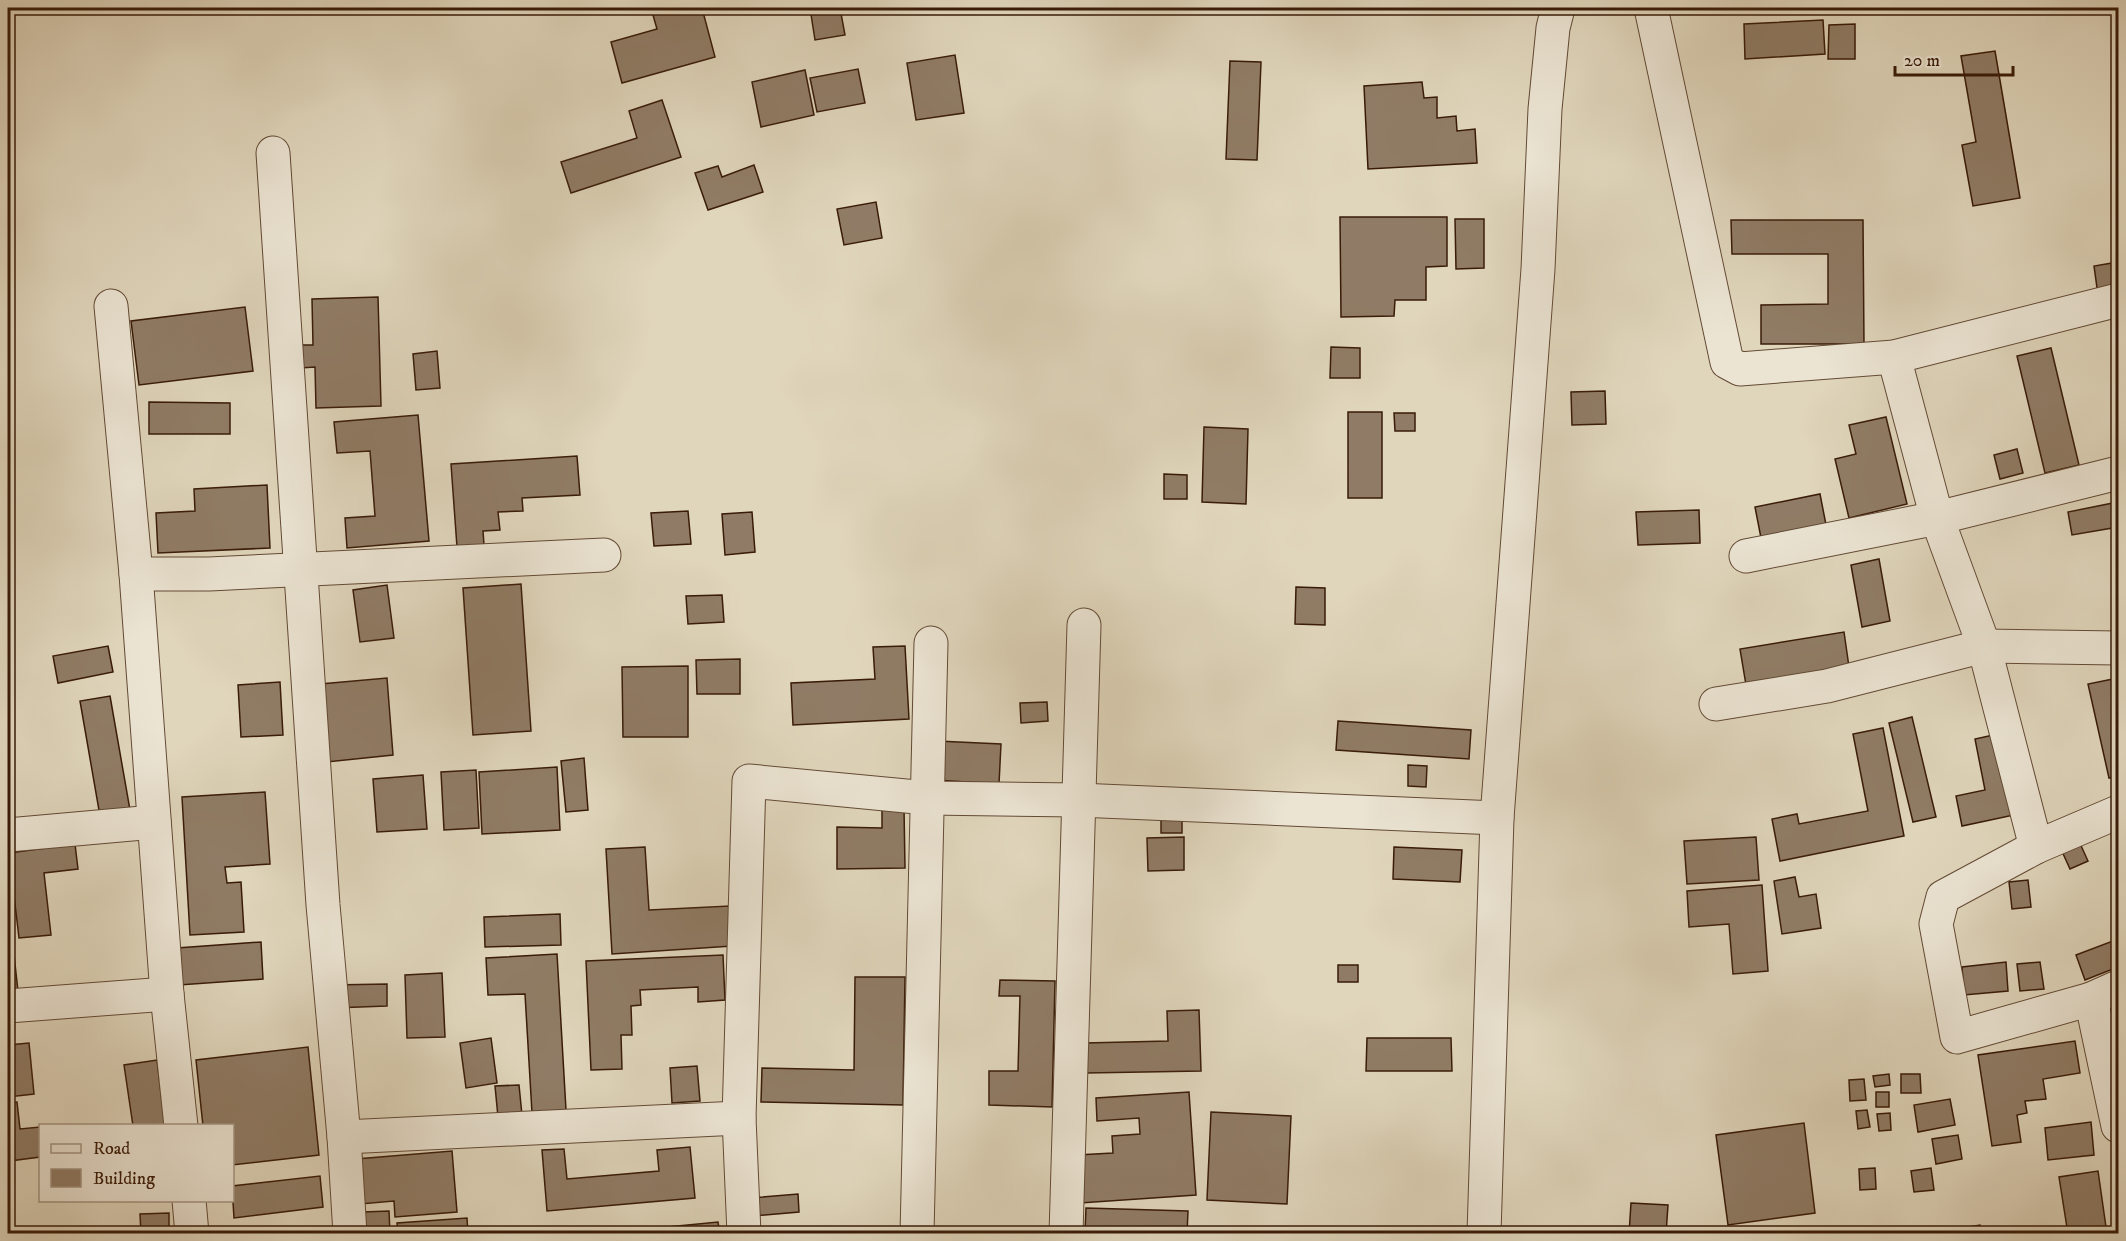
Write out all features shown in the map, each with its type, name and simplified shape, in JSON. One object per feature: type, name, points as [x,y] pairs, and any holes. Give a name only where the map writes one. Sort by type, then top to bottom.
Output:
[{"type":"street","points":[[1484,1233],[1497,819],[1538,268],[1545,109],[1552,28],[1558,8]]},
{"type":"street","points":[[1651,8],[1727,362],[1740,369],[1894,357],[2118,300]]},
{"type":"street","points":[[273,153],[323,904],[344,1137],[350,1233]]},
{"type":"street","points":[[111,306],[136,574],[167,994],[181,1124]]},
{"type":"street","points":[[1894,357],[1937,518],[1984,646],[2036,847]]},
{"type":"street","points":[[1746,556],[1937,518],[2118,473]]},
{"type":"street","points":[[136,574],[209,574],[604,555]]},
{"type":"street","points":[[1066,1233],[1084,626]]},
{"type":"street","points":[[917,1233],[931,643]]},
{"type":"street","points":[[1716,704],[1827,686],[1984,646],[2118,648]]},
{"type":"street","points":[[744,1233],[739,1118],[749,781],[927,798],[1078,800],[1497,819]]},
{"type":"street","points":[[2118,812],[2036,847],[1943,897],[1936,924],[1958,1037],[2105,993],[2118,1126]]},
{"type":"street","points":[[8,836],[154,822]]},
{"type":"street","points":[[8,1006],[167,994]]},
{"type":"street","points":[[344,1137],[739,1118]]},
{"type":"street","points":[[189,1202],[192,1233]]},
{"type":"building","points":[[651,8],[702,8],[715,57],[622,83],[611,42],[657,29]]},
{"type":"building","points":[[810,8],[840,8],[845,35],[815,40]]},
{"type":"building","points":[[1823,20],[1825,54],[1745,59],[1744,24]]},
{"type":"building","points":[[1855,24],[1855,59],[1828,59],[1829,25]]},
{"type":"building","points":[[1995,51],[2020,198],[1973,206],[1962,145],[1976,142],[1961,56]]},
{"type":"building","points":[[955,55],[964,113],[916,120],[907,63]]},
{"type":"building","points":[[1230,61],[1261,62],[1257,160],[1226,159]]},
{"type":"building","points":[[858,69],[865,103],[817,112],[810,78]]},
{"type":"building","points":[[805,70],[814,115],[761,127],[752,82]]},
{"type":"building","points":[[1422,82],[1424,98],[1437,97],[1437,118],[1456,116],[1457,131],[1475,129],[1477,163],[1368,169],[1364,86]]},
{"type":"building","points":[[662,100],[681,157],[571,193],[561,162],[637,138],[629,111]]},
{"type":"building","points":[[754,165],[763,192],[708,210],[695,173],[718,166],[722,177]]},
{"type":"building","points":[[876,202],[882,238],[844,245],[837,209]]},
{"type":"building","points":[[1340,217],[1447,217],[1447,266],[1426,267],[1426,300],[1395,300],[1394,316],[1341,317]]},
{"type":"building","points":[[1455,219],[1484,219],[1484,268],[1456,269]]},
{"type":"building","points":[[1731,220],[1863,220],[1864,344],[1761,344],[1761,305],[1828,304],[1828,254],[1732,254]]},
{"type":"building","points":[[2118,262],[2118,291],[2098,295],[2094,266]]},
{"type":"building","points":[[378,297],[381,406],[316,408],[315,367],[300,368],[299,345],[313,345],[312,299]]},
{"type":"building","points":[[245,307],[253,371],[139,385],[131,321]]},
{"type":"building","points":[[1331,347],[1360,348],[1360,378],[1330,378]]},
{"type":"building","points":[[2051,348],[2079,465],[2045,473],[2017,356]]},
{"type":"building","points":[[437,351],[440,388],[416,390],[413,354]]},
{"type":"building","points":[[1605,391],[1606,424],[1572,425],[1571,392]]},
{"type":"building","points":[[149,402],[230,403],[230,434],[149,434]]},
{"type":"building","points":[[1348,412],[1382,412],[1382,498],[1348,498]]},
{"type":"building","points":[[1394,413],[1415,413],[1415,431],[1395,431]]},
{"type":"building","points":[[418,415],[429,541],[347,548],[345,518],[375,516],[370,451],[337,453],[334,422]]},
{"type":"building","points":[[1886,417],[1907,504],[1849,518],[1835,459],[1856,454],[1849,425]]},
{"type":"building","points":[[1204,427],[1248,429],[1246,504],[1202,502]]},
{"type":"building","points":[[2017,449],[2023,473],[2000,479],[1994,455]]},
{"type":"building","points":[[577,456],[580,495],[522,498],[523,511],[498,512],[500,530],[483,531],[484,545],[457,547],[451,464]]},
{"type":"building","points":[[1164,474],[1187,475],[1187,499],[1164,499]]},
{"type":"building","points":[[267,485],[270,548],[158,553],[156,513],[195,511],[194,489]]},
{"type":"building","points":[[1820,494],[1827,530],[1762,543],[1755,507]]},
{"type":"building","points":[[2118,502],[2118,527],[2072,535],[2068,512]]},
{"type":"building","points":[[1699,510],[1700,543],[1638,545],[1636,512]]},
{"type":"building","points":[[688,511],[691,544],[654,546],[651,513]]},
{"type":"building","points":[[752,512],[755,552],[725,555],[722,514]]},
{"type":"building","points":[[1879,559],[1890,621],[1862,627],[1851,565]]},
{"type":"building","points":[[521,584],[531,731],[473,735],[463,588]]},
{"type":"building","points":[[387,585],[394,638],[360,642],[353,590]]},
{"type":"building","points":[[1296,587],[1325,588],[1325,625],[1295,624]]},
{"type":"building","points":[[722,595],[724,622],[688,624],[686,596]]},
{"type":"building","points":[[1844,632],[1850,674],[1747,691],[1740,649]]},
{"type":"building","points":[[108,646],[113,672],[58,683],[53,656]]},
{"type":"building","points":[[905,646],[909,719],[793,725],[791,683],[875,679],[873,647]]},
{"type":"building","points":[[740,659],[740,694],[697,694],[696,660]]},
{"type":"building","points":[[688,666],[688,737],[623,737],[622,667]]},
{"type":"building","points":[[387,678],[393,755],[317,763],[309,685]]},
{"type":"building","points":[[2118,678],[2118,776],[2109,778],[2088,684]]},
{"type":"building","points":[[280,682],[283,735],[241,737],[238,685]]},
{"type":"building","points":[[110,696],[130,810],[100,816],[80,701]]},
{"type":"building","points":[[1047,702],[1048,721],[1021,723],[1020,703]]},
{"type":"building","points":[[1912,717],[1936,817],[1913,822],[1889,723]]},
{"type":"building","points":[[1338,721],[1471,730],[1469,759],[1336,750]]},
{"type":"building","points":[[1883,728],[1904,836],[1780,861],[1772,819],[1797,814],[1799,824],[1868,811],[1853,734]]},
{"type":"building","points":[[1998,734],[2014,815],[1962,826],[1956,796],[1985,790],[1975,739]]},
{"type":"building","points":[[937,741],[1001,744],[999,784],[935,780]]},
{"type":"building","points":[[584,758],[588,810],[566,812],[561,761]]},
{"type":"building","points":[[1408,765],[1427,766],[1426,787],[1408,786]]},
{"type":"building","points":[[557,767],[560,830],[482,834],[479,772]]},
{"type":"building","points":[[476,770],[479,828],[444,830],[441,772]]},
{"type":"building","points":[[423,775],[427,829],[377,832],[373,779]]},
{"type":"building","points":[[265,792],[270,864],[225,867],[227,883],[241,882],[244,932],[190,935],[182,797]]},
{"type":"building","points":[[904,808],[905,868],[837,869],[837,827],[882,828],[882,809]]},
{"type":"building","points":[[1161,811],[1182,811],[1182,833],[1161,833]]},
{"type":"building","points":[[1184,837],[1184,870],[1148,871],[1147,838]]},
{"type":"building","points":[[1756,837],[1759,880],[1687,884],[1684,841]]},
{"type":"building","points":[[2078,839],[2088,861],[2070,869],[2060,847]]},
{"type":"building","points":[[75,844],[78,869],[44,873],[51,935],[19,938],[9,853]]},
{"type":"building","points":[[645,847],[649,910],[730,906],[732,946],[612,954],[606,849]]},
{"type":"building","points":[[1394,847],[1462,850],[1460,882],[1393,879]]},
{"type":"building","points":[[8,859],[12,904],[8,905]]},
{"type":"building","points":[[1795,877],[1799,897],[1816,894],[1821,928],[1782,934],[1774,881]]},
{"type":"building","points":[[2028,880],[2031,907],[2012,909],[2009,882]]},
{"type":"building","points":[[1762,885],[1768,971],[1733,974],[1729,924],[1689,927],[1687,891]]},
{"type":"building","points":[[8,910],[19,1000],[8,1001]]},
{"type":"building","points":[[560,914],[561,945],[485,947],[484,917]]},
{"type":"building","points":[[2118,939],[2118,967],[2085,980],[2076,955]]},
{"type":"building","points":[[261,942],[263,979],[179,985],[177,948]]},
{"type":"building","points":[[557,954],[566,1110],[532,1113],[525,994],[488,995],[486,958]]},
{"type":"building","points":[[723,955],[725,1000],[698,1002],[698,987],[640,990],[641,1005],[631,1006],[632,1035],[621,1035],[622,1069],[591,1070],[586,961]]},
{"type":"building","points":[[2006,962],[2008,991],[1964,995],[1962,967]]},
{"type":"building","points":[[2040,962],[2044,989],[2020,991],[2017,964]]},
{"type":"building","points":[[1338,965],[1358,965],[1358,982],[1338,982]]},
{"type":"building","points":[[442,973],[445,1037],[407,1038],[405,975]]},
{"type":"building","points":[[855,977],[905,977],[903,1105],[761,1102],[762,1068],[854,1070]]},
{"type":"building","points":[[1000,980],[1055,981],[1052,1107],[989,1105],[989,1071],[1018,1071],[1020,996],[999,996]]},
{"type":"building","points":[[387,984],[387,1006],[333,1008],[332,985]]},
{"type":"building","points":[[1199,1010],[1201,1071],[1086,1073],[1085,1043],[1168,1041],[1167,1011]]},
{"type":"building","points":[[491,1038],[497,1083],[466,1088],[460,1043]]},
{"type":"building","points":[[1367,1038],[1451,1038],[1452,1071],[1366,1071]]},
{"type":"building","points":[[2075,1041],[2080,1073],[2043,1079],[2046,1099],[2025,1101],[2027,1113],[2017,1115],[2021,1142],[1992,1146],[1978,1055]]},
{"type":"building","points":[[29,1043],[34,1094],[8,1097],[8,1045]]},
{"type":"building","points":[[308,1047],[319,1155],[234,1165],[234,1124],[203,1124],[196,1060]]},
{"type":"building","points":[[157,1060],[165,1124],[133,1124],[124,1065]]},
{"type":"building","points":[[697,1066],[700,1101],[672,1103],[670,1068]]},
{"type":"building","points":[[1889,1074],[1890,1085],[1875,1087],[1873,1076]]},
{"type":"building","points":[[1901,1074],[1920,1074],[1921,1093],[1901,1093]]},
{"type":"building","points":[[1864,1079],[1866,1100],[1850,1101],[1849,1080]]},
{"type":"building","points":[[519,1085],[522,1115],[498,1117],[495,1086]]},
{"type":"building","points":[[1189,1092],[1196,1195],[1080,1203],[1077,1155],[1113,1153],[1112,1136],[1140,1134],[1139,1118],[1097,1121],[1096,1098]]},
{"type":"building","points":[[1876,1092],[1889,1092],[1889,1107],[1876,1107]]},
{"type":"building","points":[[1950,1099],[1955,1125],[1918,1132],[1914,1105]]},
{"type":"building","points":[[17,1102],[20,1129],[39,1127],[39,1157],[10,1161],[12,1180],[8,1181],[8,1103]]},
{"type":"building","points":[[1867,1110],[1870,1127],[1858,1129],[1856,1111]]},
{"type":"building","points":[[1211,1112],[1291,1116],[1287,1204],[1207,1200]]},
{"type":"building","points":[[1890,1113],[1891,1130],[1879,1131],[1877,1114]]},
{"type":"building","points":[[2091,1122],[2094,1155],[2048,1160],[2045,1128]]},
{"type":"building","points":[[1804,1123],[1815,1213],[1728,1225],[1716,1135]]},
{"type":"building","points":[[1958,1135],[1962,1159],[1936,1164],[1932,1139]]},
{"type":"building","points":[[690,1147],[695,1198],[547,1211],[542,1150],[564,1149],[567,1179],[659,1171],[657,1150]]},
{"type":"building","points":[[452,1151],[457,1212],[395,1217],[394,1201],[360,1204],[356,1159]]},
{"type":"building","points":[[1875,1168],[1876,1189],[1860,1190],[1859,1169]]},
{"type":"building","points":[[1931,1168],[1934,1190],[1914,1192],[1911,1171]]},
{"type":"building","points":[[2098,1171],[2107,1234],[2068,1234],[2059,1177]]},
{"type":"building","points":[[320,1176],[323,1207],[234,1218],[234,1186]]},
{"type":"building","points":[[798,1194],[799,1212],[753,1216],[751,1198]]},
{"type":"building","points":[[1631,1203],[1668,1205],[1666,1234],[1629,1234]]},
{"type":"building","points":[[1086,1208],[1188,1211],[1187,1234],[1085,1232]]},
{"type":"building","points":[[389,1211],[390,1234],[365,1234],[363,1212]]},
{"type":"building","points":[[169,1213],[169,1234],[141,1234],[140,1214]]},
{"type":"building","points":[[467,1218],[468,1234],[398,1234],[397,1223]]},
{"type":"building","points":[[718,1222],[720,1234],[648,1234],[647,1229]]},
{"type":"building","points":[[1980,1225],[1982,1234],[1939,1234],[1938,1232]]},
{"type":"building","points":[[1532,1227],[1550,1227],[1549,1234],[1532,1234]]}]
